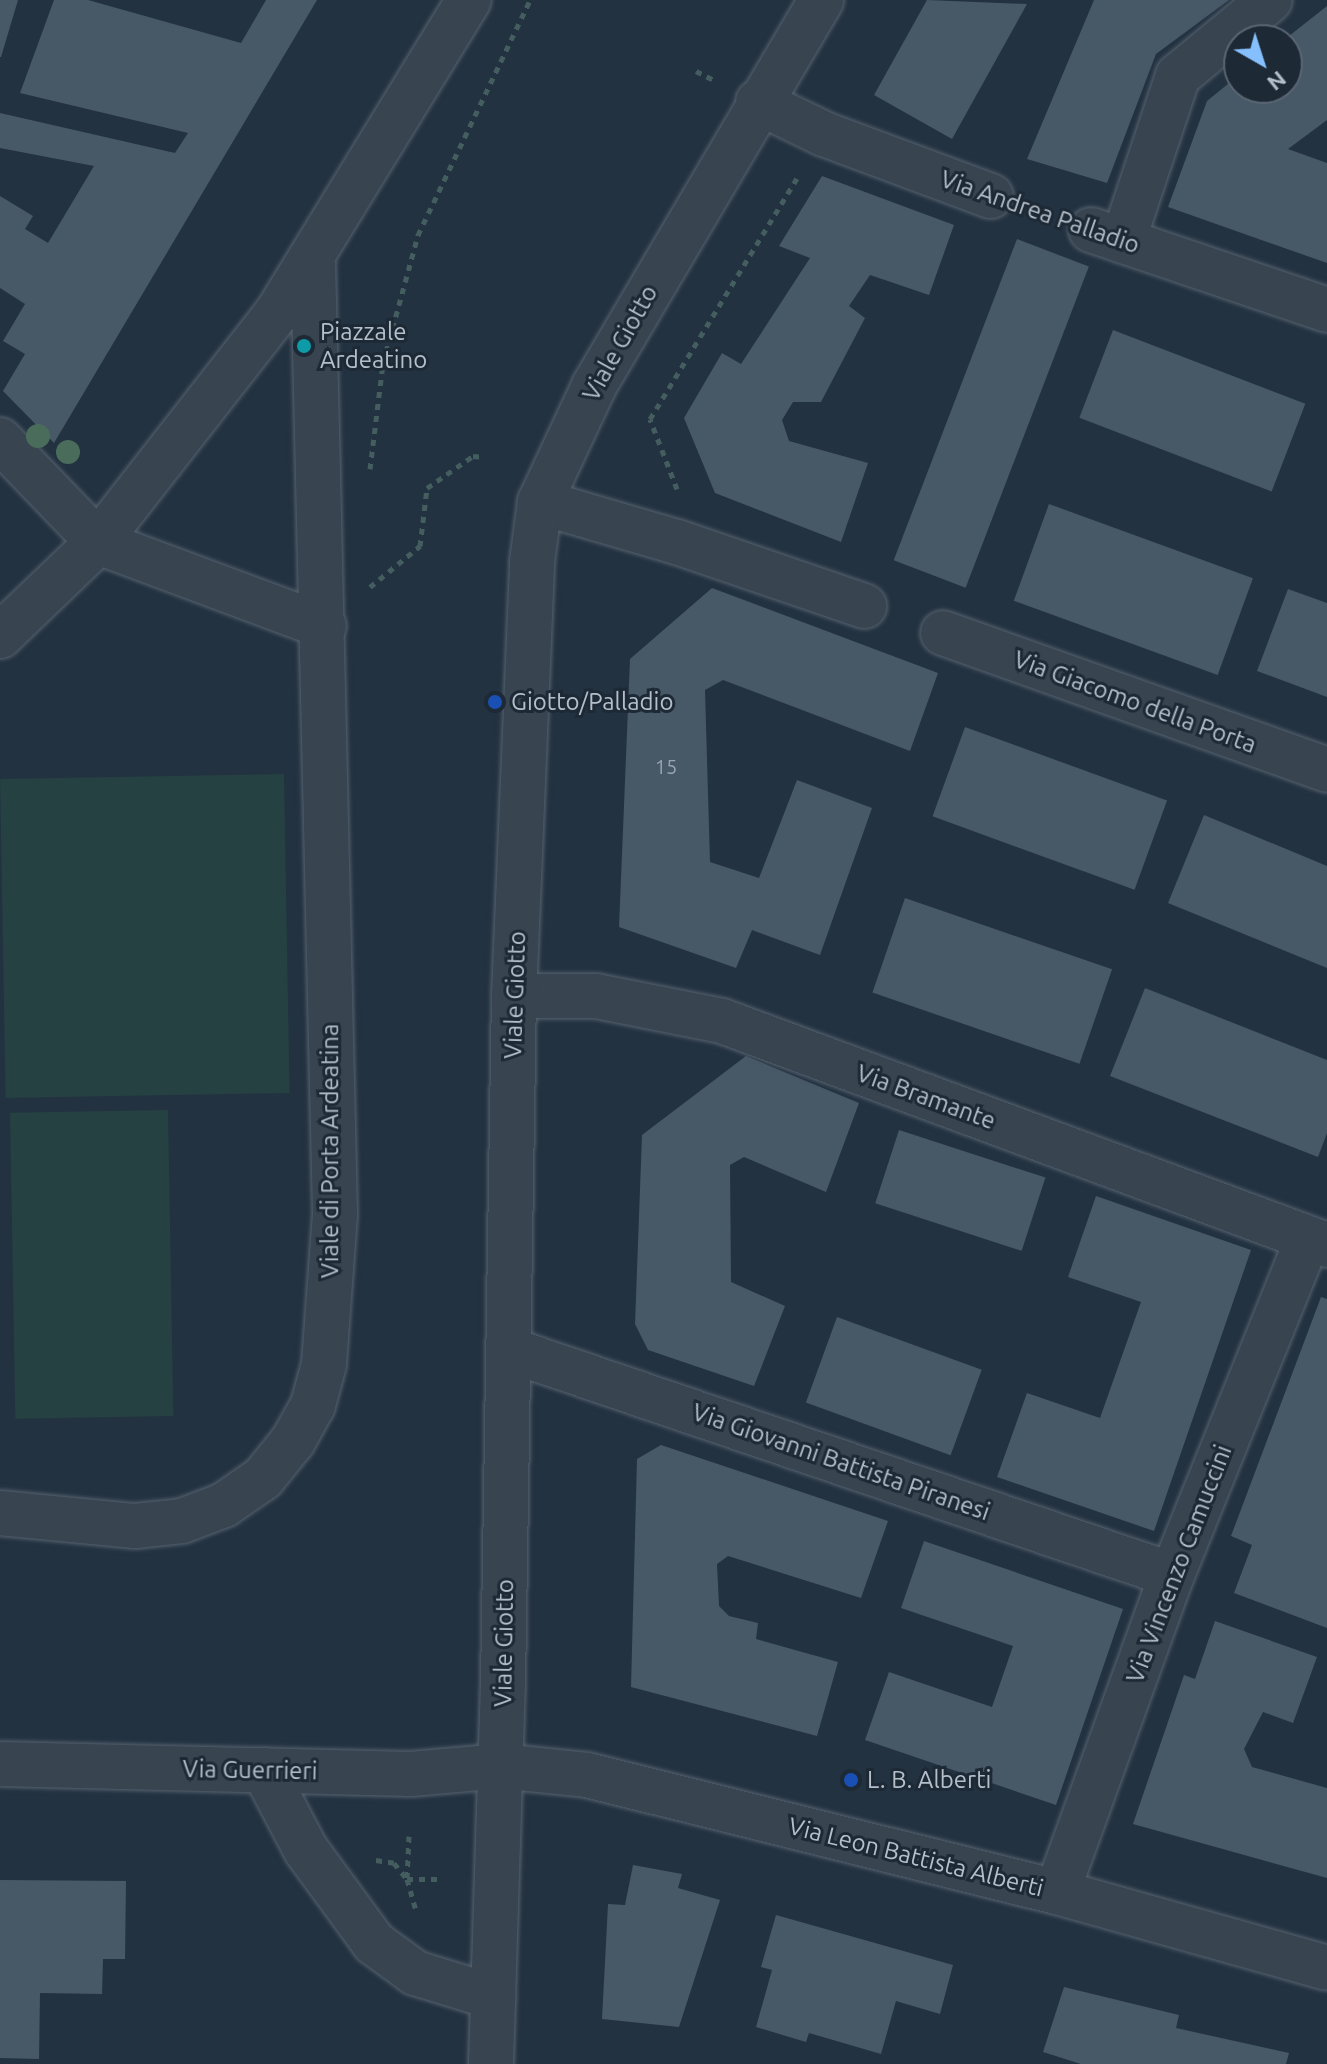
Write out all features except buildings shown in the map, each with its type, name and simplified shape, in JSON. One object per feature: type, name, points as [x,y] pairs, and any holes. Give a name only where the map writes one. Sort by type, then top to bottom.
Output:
[{"type":"street","points":[[0,636],[98,542],[313,260],[469,0]]},
{"type":"street","name":"Viale Giotto","points":[[491,2064],[510,1350],[514,996],[532,562],[540,502],[594,386],[758,102],[821,0]]},
{"type":"street","name":"Via Andrea Palladio","points":[[1270,0],[1178,76],[1107,236],[1327,310]]},
{"type":"street","name":"Via Andrea Palladio","points":[[758,102],[824,134],[991,196]]},
{"type":"street","points":[[0,440],[98,542],[324,626],[313,260]]},
{"type":"street","points":[[540,502],[677,542],[864,606]]},
{"type":"street","name":"Viale di Porta Ardeatina","points":[[0,1513],[135,1526],[182,1521],[224,1505],[263,1478],[313,1405],[324,1364],[335,1214],[324,626]]},
{"type":"street","name":"Via Giacomo della Porta","points":[[943,633],[1327,770]]},
{"type":"street","name":"Via Bramante","points":[[514,996],[596,996],[722,1021],[1317,1241]]},
{"type":"street","name":"Via Vincenzo Camuccini","points":[[1057,1892],[1172,1575],[1317,1241]]},
{"type":"street","name":"Via Giovanni Battista Piranesi","points":[[510,1350],[1172,1575]]},
{"type":"street","name":"Via Guerrieri","points":[[0,1764],[411,1774],[500,1766]]},
{"type":"street","name":"Via Leon Battista Alberti","points":[[500,1766],[587,1775],[1057,1892],[1327,1968]]},
{"type":"street","points":[[264,1770],[306,1850],[374,1943],[415,1973],[493,1997]]},
{"type":"path","points":[[368,486],[383,363],[418,235],[479,98],[530,0]]},
{"type":"path","points":[[680,496],[650,419],[806,165]]},
{"type":"path","points":[[420,546],[427,488],[473,456],[485,457]]},
{"type":"path","points":[[407,1879],[409,1836]]},
{"type":"path","points":[[365,1859],[394,1863],[407,1879],[418,1904],[417,1926]]},
{"type":"path","points":[[407,1879],[440,1879]]},
{"type":"green space","points":[[284,774],[290,1093],[6,1098],[0,779]]},
{"type":"green space","points":[[168,1110],[173,1416],[15,1419],[10,1113]]},
{"type":"place","name":"Piazzale Ardeatino","points":[[304,346]]},
{"type":"place","name":"Giotto/Palladio","points":[[495,702]]},
{"type":"place","name":"L. B. Alberti","points":[[851,1780]]}]
